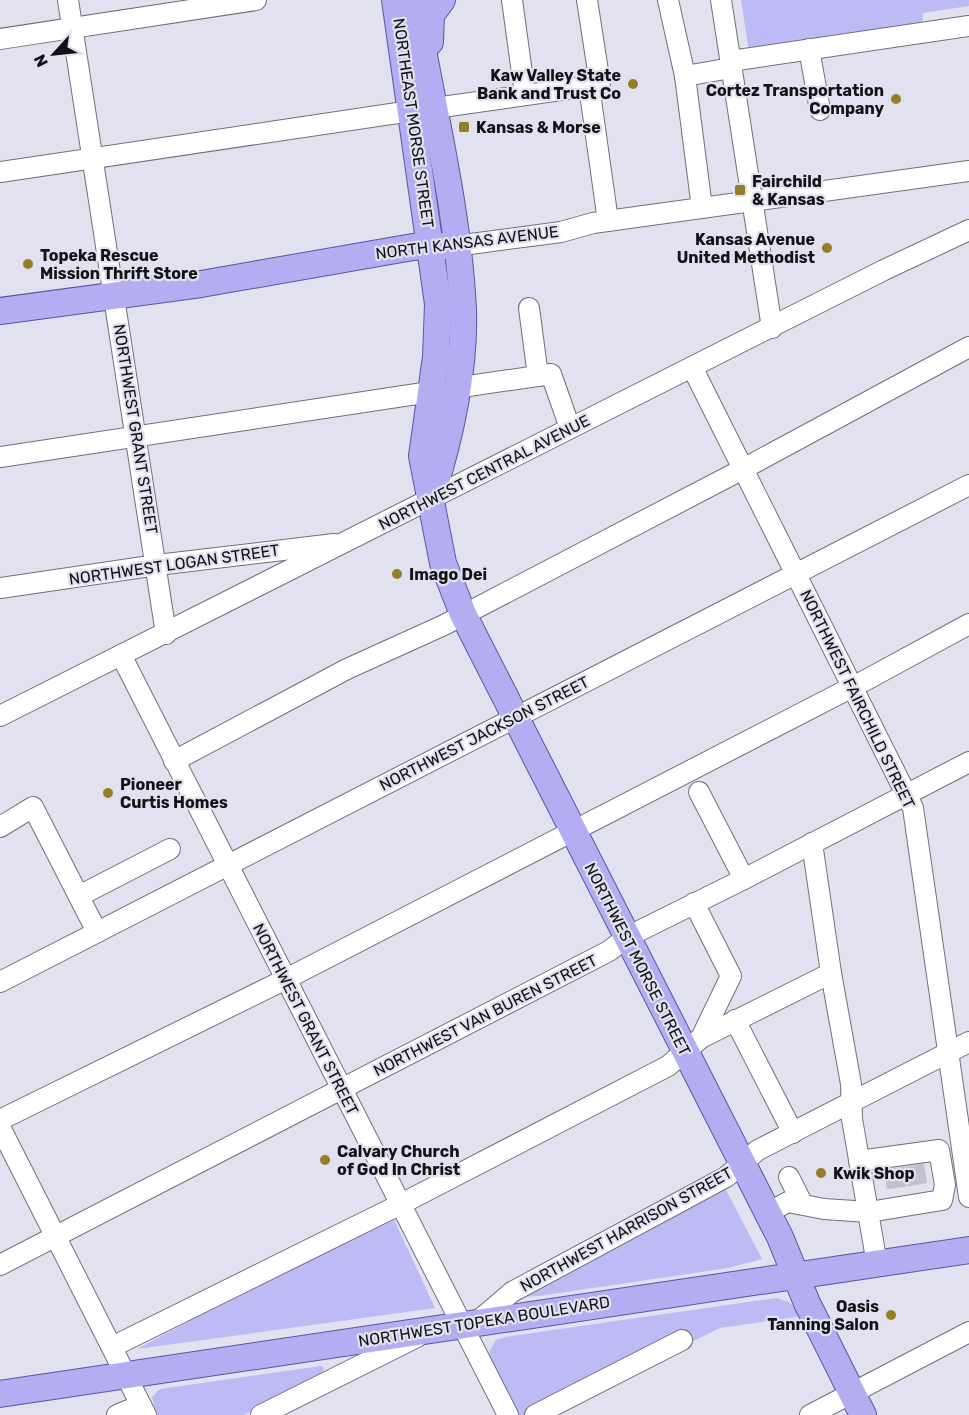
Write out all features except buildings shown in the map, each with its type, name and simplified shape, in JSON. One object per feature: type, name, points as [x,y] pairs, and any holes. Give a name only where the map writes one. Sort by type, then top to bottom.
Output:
[{"type":"main road","name":"NORTHEAST MORSE STREET","points":[[395,0],[423,109],[443,246]]},
{"type":"main road","name":"NORTHEAST MORSE STREET","points":[[414,0],[426,74],[423,109]]},
{"type":"main road","points":[[423,109],[429,23],[431,15],[442,0]]},
{"type":"main road","name":"NORTH KANSAS AVENUE","points":[[0,311],[201,284],[345,258],[443,246]]},
{"type":"main road","name":"NORTHWEST MORSE STREET","points":[[431,498],[445,453],[463,311],[443,246]]},
{"type":"main road","name":"NORTHWEST MORSE STREET","points":[[443,246],[438,331],[422,456],[443,563],[463,614],[627,937],[693,1045],[742,1164],[858,1404]]},
{"type":"main road","name":"NORTHWEST TOPEKA BOULEVARD","points":[[0,1394],[969,1250]]},
{"type":"street","name":"NORTHWEST GRANT STREET","points":[[68,0],[166,634]]},
{"type":"street","points":[[0,39],[256,0]]},
{"type":"street","points":[[512,0],[525,95]]},
{"type":"street","points":[[0,172],[600,84],[587,0]]},
{"type":"street","points":[[668,0],[685,76],[702,208]]},
{"type":"street","points":[[721,0],[772,328]]},
{"type":"street","points":[[685,76],[809,49],[969,26]]},
{"type":"street","points":[[809,49],[820,110]]},
{"type":"street","points":[[589,86],[608,221]]},
{"type":"street","name":"NORTH KANSAS AVENUE","points":[[443,246],[561,232],[608,221],[969,171]]},
{"type":"street","name":"NORTHWEST CENTRAL AVENUE","points":[[0,716],[570,428],[969,230]]},
{"type":"street","points":[[530,309],[538,376]]},
{"type":"street","points":[[174,761],[347,669],[463,614],[743,469],[969,347]]},
{"type":"street","name":"NORTHWEST FAIRCHILD STREET","points":[[692,367],[907,794],[917,824],[969,1197]]},
{"type":"street","points":[[455,388],[551,374],[570,428]]},
{"type":"street","points":[[0,457],[430,392]]},
{"type":"street","name":"NORTHWEST JACKSON STREET","points":[[0,982],[969,484]]},
{"type":"street","name":"NORTHWEST LOGAN STREET","points":[[0,588],[157,565],[348,542]]},
{"type":"street","points":[[0,1120],[286,979],[853,687],[969,624]]},
{"type":"street","name":"NORTHWEST GRANT STREET","points":[[121,655],[401,1204],[470,1323],[508,1415]]},
{"type":"street","name":"NORTHWEST VAN BUREN STREET","points":[[0,1265],[609,951],[627,937],[969,762]]},
{"type":"street","points":[[699,792],[744,879]]},
{"type":"street","points":[[0,827],[33,807],[97,932]]},
{"type":"street","points":[[812,843],[853,1100],[852,1119],[877,1264]]},
{"type":"street","points":[[79,896],[170,849]]},
{"type":"street","points":[[693,1045],[731,976],[694,903]]},
{"type":"street","points":[[112,1347],[401,1204],[668,1066],[693,1045],[735,1020],[831,973]]},
{"type":"street","points":[[735,1020],[793,1132]]},
{"type":"street","name":"NORTHWEST HARRISON STREET","points":[[470,1323],[512,1292],[726,1177],[759,1150],[969,1042]]},
{"type":"street","points":[[0,1128],[144,1410],[117,1415]]},
{"type":"street","points":[[859,1161],[893,1162],[914,1159],[962,1145]]},
{"type":"street","points":[[767,1214],[788,1202],[824,1209],[869,1212],[899,1202],[919,1199],[942,1200],[945,1185],[939,1150]]},
{"type":"street","points":[[789,1177],[802,1203]]},
{"type":"street","points":[[261,1415],[433,1329]]},
{"type":"street","points":[[810,1415],[858,1404],[969,1332]]},
{"type":"street","points":[[535,1415],[682,1340]]},
{"type":"shaded area","points":[[741,0],[969,0],[969,6],[923,13],[922,28],[749,52]]},
{"type":"shaded area","points":[[725,1188],[762,1259],[728,1268],[539,1296],[513,1297]]},
{"type":"shaded area","points":[[391,1213],[435,1308],[137,1349]]},
{"type":"shaded area","points":[[776,1298],[789,1302],[803,1316],[720,1328],[542,1415],[517,1415],[492,1364],[489,1352],[496,1340],[505,1337]]},
{"type":"shaded area","points":[[321,1366],[324,1368],[322,1375],[244,1415],[157,1415],[152,1397],[160,1389]]},
{"type":"tunnel","points":[[914,1165],[919,1194]]},
{"type":"tunnel","points":[[894,1168],[898,1197]]},
{"type":"place","name":"Kaw Valley State Bank and Trust Co","points":[[633,84]]},
{"type":"place","name":"Cortez Transportation Company","points":[[896,99]]},
{"type":"place","name":"Kansas & Morse","points":[[464,127]]},
{"type":"place","name":"Fairchild & Kansas","points":[[740,190]]},
{"type":"place","name":"Kansas Avenue United Methodist","points":[[827,248]]},
{"type":"place","name":"Topeka Rescue Mission Thrift Store","points":[[28,264]]},
{"type":"place","name":"Imago Dei","points":[[397,574]]},
{"type":"place","name":"Pioneer Curtis Homes","points":[[108,793]]},
{"type":"place","name":"Calvary Church of God In Christ","points":[[325,1160]]},
{"type":"place","name":"Kwik Shop","points":[[821,1173]]},
{"type":"place","name":"Oasis Tanning Salon","points":[[891,1315]]}]
